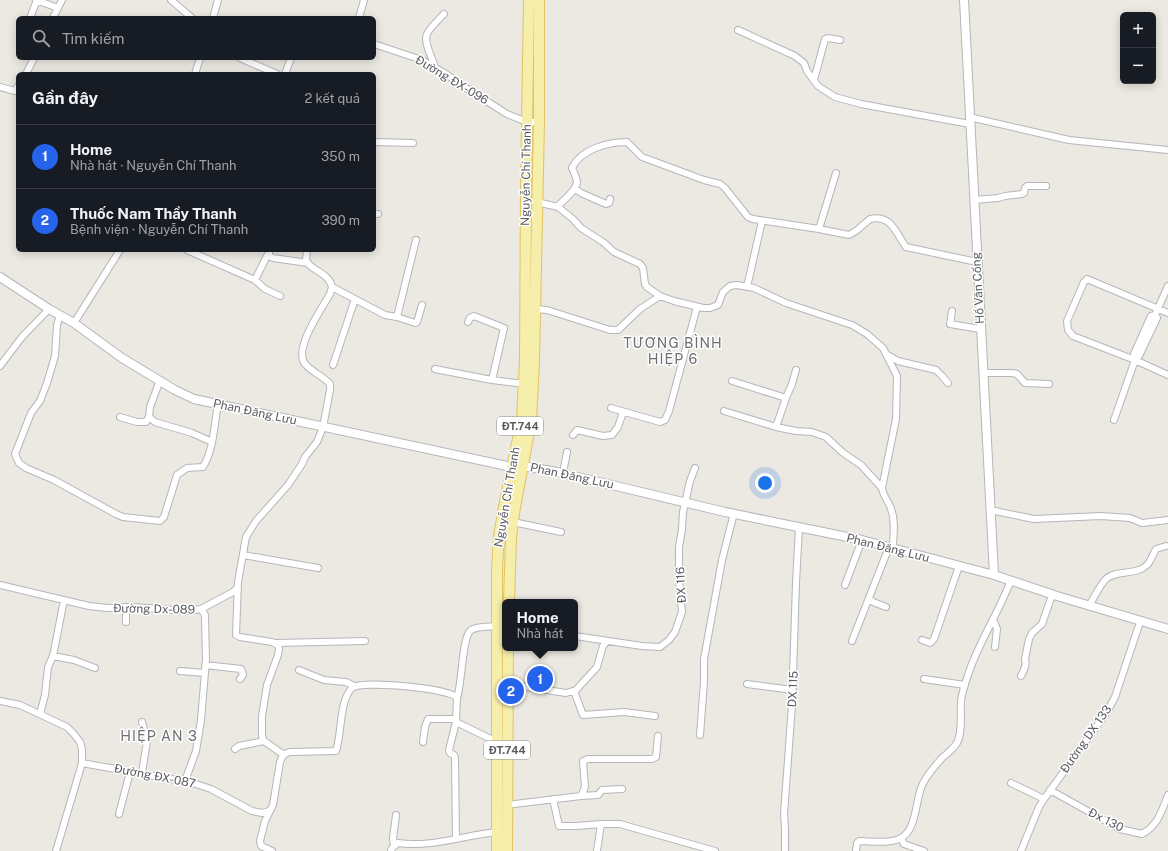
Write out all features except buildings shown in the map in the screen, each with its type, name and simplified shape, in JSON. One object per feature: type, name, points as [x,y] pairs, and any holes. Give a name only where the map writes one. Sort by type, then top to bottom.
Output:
[{"type":"main road","name":"Nguyễn Chí Thanh","points":[[509,599],[511,538],[531,421],[527,122],[529,0]]},
{"type":"main road","name":"Nguyễn Chí Thanh","points":[[507,851],[497,626],[497,569],[499,536],[522,419],[537,202],[539,122],[539,0]]},
{"type":"main road","name":"Nguyễn Chí Thanh","points":[[497,851],[508,651]]},
{"type":"street","points":[[31,16],[37,0],[58,8]]},
{"type":"street","points":[[54,16],[62,0]]},
{"type":"street","points":[[171,0],[190,16]]},
{"type":"street","points":[[214,16],[218,0]]},
{"type":"street","points":[[360,16],[364,0]]},
{"type":"street","name":"Hồ Văn Cống","points":[[964,0],[982,373],[994,575]]},
{"type":"street","points":[[435,68],[426,43],[427,33],[444,14]]},
{"type":"street","points":[[738,30],[795,56],[804,63],[818,86],[835,97],[861,104],[970,120],[1069,140],[1168,150]]},
{"type":"street","points":[[814,80],[825,39],[840,40]]},
{"type":"street","name":"Đường ĐX-096","points":[[376,45],[422,60],[507,114],[527,122]]},
{"type":"street","points":[[28,72],[33,60]]},
{"type":"street","points":[[196,72],[199,60]]},
{"type":"street","points":[[245,60],[272,72]]},
{"type":"street","points":[[286,72],[290,60]]},
{"type":"street","points":[[0,87],[15,92],[16,90]]},
{"type":"street","points":[[527,122],[539,122]]},
{"type":"street","points":[[376,142],[413,143]]},
{"type":"street","points":[[557,207],[575,188],[577,179],[572,168],[575,163],[593,148],[620,142],[627,142],[642,157],[704,180],[720,184],[748,216],[753,219],[849,235],[870,219],[880,219],[892,224],[906,247],[977,262]]},
{"type":"street","points":[[819,229],[836,173]]},
{"type":"street","points":[[974,200],[1022,194],[1027,186],[1046,186]]},
{"type":"street","points":[[575,188],[581,193],[606,204],[609,203],[610,199]]},
{"type":"street","points":[[537,202],[557,207],[574,219],[581,228],[603,242],[614,252],[640,264],[643,268],[645,284],[660,296],[697,307],[710,308],[718,305],[722,292],[730,286],[736,285],[754,288],[786,303],[852,324],[868,334],[883,348],[897,376],[896,419],[882,488],[892,510],[894,524],[891,548],[870,593],[852,641]]},
{"type":"street","points":[[747,287],[762,221]]},
{"type":"street","points":[[397,317],[416,240]]},
{"type":"street","points":[[74,323],[119,252]]},
{"type":"street","points":[[192,252],[255,280],[265,289],[280,296]]},
{"type":"street","points":[[255,280],[269,252]]},
{"type":"street","points":[[269,252],[269,256],[273,258],[308,263]]},
{"type":"street","points":[[307,252],[306,259],[309,265],[327,278],[332,287],[385,314],[415,323],[417,322],[422,305]]},
{"type":"street","name":"Phan Đăng Lưu","points":[[0,278],[74,323],[122,358],[194,399],[512,467],[523,466],[563,473],[734,514],[862,540],[994,575],[1052,595],[1168,629]]},
{"type":"street","points":[[1168,313],[1157,312],[1087,279],[1084,282],[1067,321],[1068,330],[1073,336],[1136,359],[1168,375]]},
{"type":"street","points":[[1114,420],[1146,334],[1157,318],[1157,312],[1168,286]]},
{"type":"street","points":[[332,287],[330,294],[311,327],[304,344],[301,357],[305,364],[326,378],[330,384],[323,427],[317,442],[305,457],[288,485],[248,532],[237,588],[236,635],[274,643],[365,641]]},
{"type":"street","points":[[530,308],[547,310],[610,330],[618,330],[640,309],[660,296]]},
{"type":"street","points":[[333,365],[355,299]]},
{"type":"street","points":[[611,408],[660,422],[665,420],[669,411],[697,307]]},
{"type":"street","points":[[0,366],[22,337],[49,309]]},
{"type":"street","points":[[952,311],[950,324],[980,329]]},
{"type":"street","points":[[60,315],[57,325],[55,356],[47,383],[40,401],[31,413],[15,454],[19,463],[26,468],[54,480],[123,517],[160,521],[164,517],[176,475],[187,468],[203,467],[211,450],[218,404]]},
{"type":"street","points":[[468,322],[470,318],[474,316],[504,328],[492,380]]},
{"type":"street","points":[[886,354],[898,361],[936,370],[948,383]]},
{"type":"street","points":[[435,369],[492,380],[524,384]]},
{"type":"street","points":[[776,427],[796,370]]},
{"type":"street","points":[[982,373],[1012,373],[1017,374],[1025,382],[1049,384]]},
{"type":"street","points":[[120,417],[137,422],[146,422],[149,417],[150,407],[160,380]]},
{"type":"street","points":[[732,381],[786,398]]},
{"type":"street","points":[[724,411],[776,427],[796,431],[812,432],[826,437],[842,452],[862,465],[882,488]]},
{"type":"street","points":[[574,435],[577,430],[603,436],[612,435],[618,427],[623,412]]},
{"type":"street","points":[[149,417],[155,422],[192,433],[212,442]]},
{"type":"street","points":[[563,473],[567,452]]},
{"type":"street","name":"ĐX 116","points":[[578,636],[642,646],[660,646],[669,640],[675,632],[682,612],[679,547],[685,502],[695,468]]},
{"type":"street","points":[[990,510],[1034,519],[1101,516],[1130,518],[1142,523],[1168,520]]},
{"type":"street","points":[[700,735],[704,682],[704,659],[722,560],[734,514]]},
{"type":"street","points":[[513,522],[561,532]]},
{"type":"street","name":"DX 115","points":[[785,851],[786,829],[784,814],[793,690],[799,527]]},
{"type":"street","points":[[845,585],[862,540]]},
{"type":"street","points":[[1089,606],[1107,578],[1143,568],[1148,563],[1156,549],[1166,546]]},
{"type":"street","points":[[243,555],[318,568]]},
{"type":"street","points":[[922,640],[930,643],[934,639],[959,566]]},
{"type":"street","points":[[856,851],[857,843],[859,841],[888,841],[901,838],[909,829],[916,810],[921,787],[941,759],[950,751],[960,737],[961,700],[969,671],[1011,580]]},
{"type":"street","name":"Đường Dx-089","points":[[0,585],[89,606],[187,611],[201,609],[233,592],[237,588]]},
{"type":"street","points":[[1021,676],[1026,662],[1025,659],[1029,639],[1032,633],[1042,624],[1052,595]]},
{"type":"street","points":[[869,598],[873,602],[886,607]]},
{"type":"street","points":[[40,714],[45,695],[48,667],[53,656],[64,600]]},
{"type":"street","points":[[124,607],[126,611],[126,622]]},
{"type":"street","points":[[185,781],[196,751],[201,720],[205,665],[204,615],[201,609]]},
{"type":"street","points":[[993,619],[997,629],[995,647]]},
{"type":"street","name":"Đường DX 133","points":[[1021,851],[1039,807],[1107,712],[1115,697],[1140,622]]},
{"type":"street","points":[[456,839],[455,758],[449,750],[456,720],[457,698],[460,688],[463,655],[469,632],[474,629],[497,626]]},
{"type":"street","points":[[507,684],[566,693],[574,690],[597,667],[607,641]]},
{"type":"street","points":[[274,643],[278,645],[279,649],[267,685],[262,716],[262,736],[264,741],[284,754]]},
{"type":"street","points":[[53,656],[74,660],[95,668]]},
{"type":"street","points":[[205,665],[241,669],[243,675],[240,679]]},
{"type":"street","points":[[180,670],[205,673]]},
{"type":"street","points":[[299,670],[324,680],[346,682],[354,686]]},
{"type":"street","points":[[924,679],[965,685]]},
{"type":"street","points":[[272,851],[261,846],[260,841],[265,821],[273,802],[280,762],[284,754],[291,752],[336,751],[346,700],[350,689],[354,686],[366,684],[412,687],[444,692],[452,694],[457,698]]},
{"type":"street","points":[[746,684],[793,690]]},
{"type":"street","points":[[574,690],[583,715],[627,712],[655,716]]},
{"type":"street","points":[[0,701],[20,705],[67,727],[80,742],[82,749],[82,762],[56,851]]},
{"type":"street","points":[[423,742],[425,727],[428,719],[456,720],[503,742]]},
{"type":"street","points":[[142,722],[147,741],[142,773]]},
{"type":"street","points":[[581,796],[586,787],[583,761],[588,759],[652,759],[656,757],[658,736]]},
{"type":"street","points":[[235,750],[239,746],[264,741]]},
{"type":"street","name":"Đường ĐX-087","points":[[82,762],[185,781],[211,789],[252,811],[262,813],[269,811]]},
{"type":"street","points":[[119,814],[130,772]]},
{"type":"street","points":[[1011,783],[1044,799]]},
{"type":"street","points":[[506,805],[598,795],[602,790],[622,789]]},
{"type":"street","name":"Đx 130","points":[[1050,790],[1120,829],[1142,834],[1148,831],[1165,813],[1168,795]]},
{"type":"street","points":[[553,799],[559,826],[615,823],[715,851]]},
{"type":"street","points":[[393,848],[396,815]]},
{"type":"street","points":[[597,851],[601,824]]},
{"type":"street","points":[[393,848],[398,843],[428,844],[497,832]]},
{"type":"street","points":[[901,838],[904,844],[924,851]]},
{"type":"place","name":"Home","points":[[540,679]]},
{"type":"place","name":"Thuốc Nam Thầy Thanh","points":[[511,691]]},
{"type":"district","name":"TƯƠNG BÌNH HIỆP 6","points":[[673,352]]},
{"type":"district","name":"HIỆP AN 3","points":[[159,736]]}]
